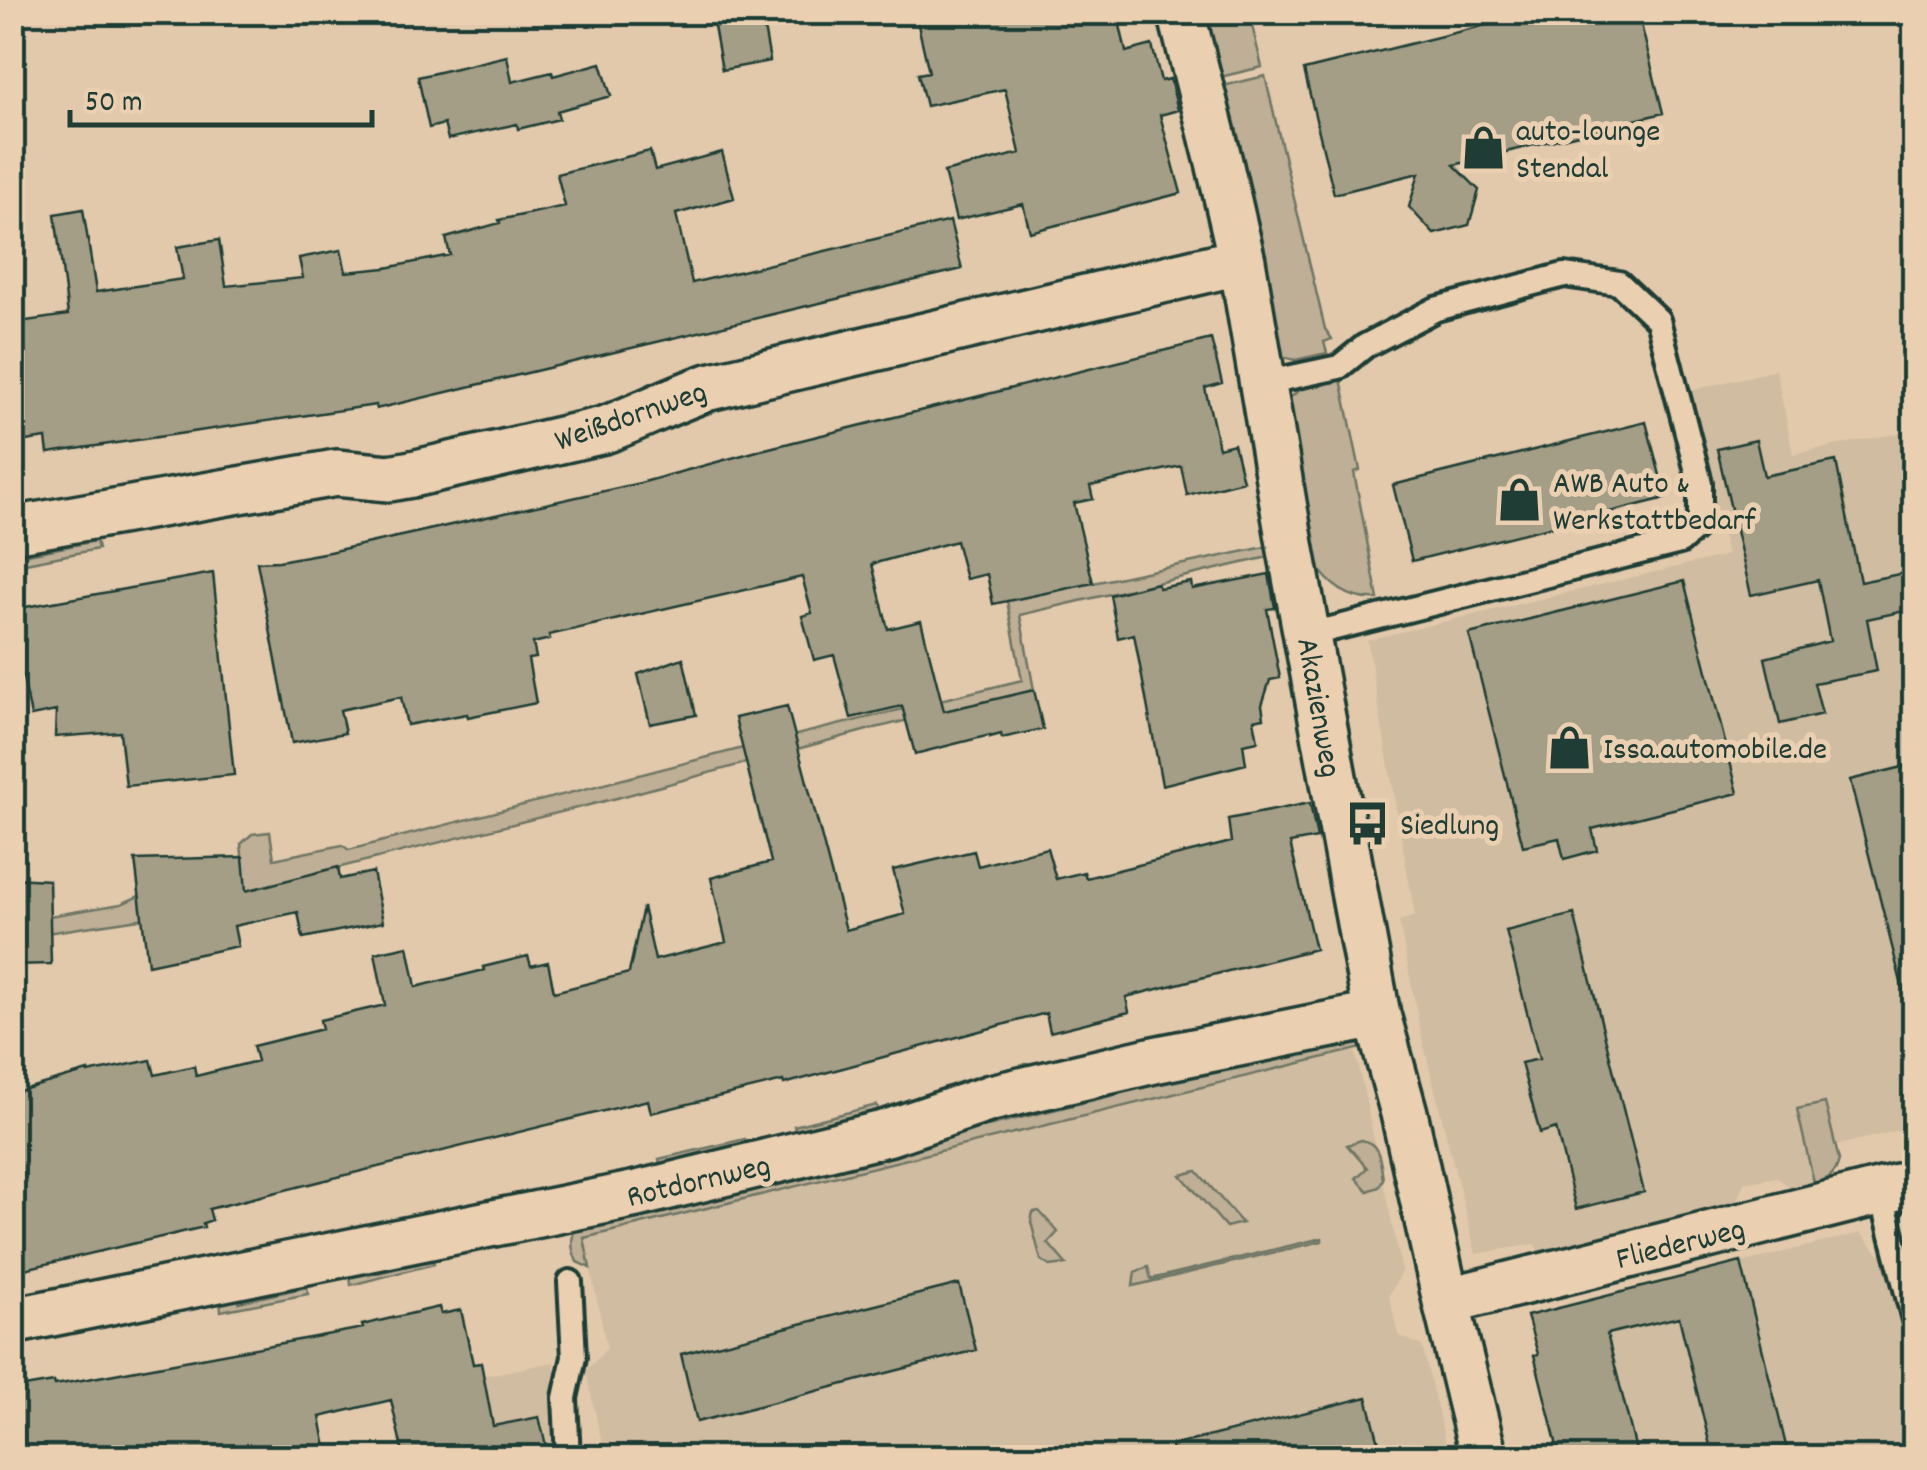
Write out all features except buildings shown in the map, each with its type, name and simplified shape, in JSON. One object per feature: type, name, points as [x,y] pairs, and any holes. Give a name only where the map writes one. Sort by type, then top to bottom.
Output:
[{"type":"street","name":"Akazienweg","points":[[1181,12],[1242,261],[1378,1015],[1484,1458]]},
{"type":"street","name":"Weißdornweg","points":[[12,530],[336,473],[389,478],[412,474],[604,430],[709,386],[1242,261]]},
{"type":"street","name":"Rotdornweg","points":[[12,1320],[636,1194],[887,1133],[992,1098],[1154,1060],[1378,1015]]},
{"type":"street","name":"Fliederweg","points":[[1446,1301],[1898,1188]]},
{"type":"lane","points":[[1264,383],[1339,367],[1366,346],[1436,309],[1564,275],[1618,283],[1658,320],[1700,484],[1700,524],[1680,542],[1308,635]]},
{"type":"lane","points":[[1898,1188],[1914,1320]]},
{"type":"lane","points":[[568,1458],[565,1398],[574,1357],[570,1282]]},
{"type":"shaded area","points":[[1199,13],[1249,13],[1262,67],[1216,78]]},
{"type":"shaded area","points":[[1265,76],[1325,329],[1332,339],[1324,342],[1327,353],[1295,360],[1278,356],[1219,87]]},
{"type":"shaded area","points":[[1776,370],[1793,454],[1914,430],[1914,1126],[1835,1146],[1825,1104],[1798,1108],[1814,1183],[1792,1189],[1777,1177],[1744,1183],[1736,1202],[1538,1252],[1535,1244],[1476,1254],[1421,1034],[1399,921],[1415,916],[1367,640],[1727,555],[1689,391]]},
{"type":"shaded area","points":[[1341,379],[1360,470],[1354,472],[1378,599],[1341,590],[1313,562],[1288,399],[1301,389]]},
{"type":"shaded area","points":[[96,541],[98,549],[15,565],[18,556]]},
{"type":"shaded area","points":[[1265,547],[1268,557],[1020,615],[1034,690],[217,898],[172,914],[13,938],[13,922],[121,904],[243,864],[241,844],[252,834],[270,832],[274,859],[342,845],[349,850],[1022,680],[1007,601]]},
{"type":"shaded area","points":[[1354,1040],[1362,1048],[584,1238],[590,1268],[577,1262],[574,1253],[575,1229],[945,1124],[959,1133],[1119,1094],[1127,1080],[1140,1077],[1161,1082],[1229,1068],[1240,1052]]},
{"type":"shaded area","points":[[1355,1050],[1402,1271],[1389,1295],[1398,1335],[1422,1346],[1449,1457],[605,1457],[586,1371],[607,1348],[584,1238]]},
{"type":"shaded area","points":[[1825,1103],[1839,1160],[1831,1176],[1814,1183],[1797,1109]]},
{"type":"shaded area","points":[[877,1105],[882,1124],[858,1117],[796,1132],[794,1126]]},
{"type":"shaded area","points":[[745,1139],[746,1145],[662,1172],[659,1159]]},
{"type":"shaded area","points":[[1361,1140],[1376,1149],[1383,1179],[1379,1187],[1368,1191],[1356,1178],[1367,1168],[1347,1145]]},
{"type":"shaded area","points":[[1197,1171],[1242,1223],[1226,1227],[1181,1175]]},
{"type":"shaded area","points":[[1039,1211],[1058,1232],[1048,1243],[1066,1264],[1050,1266],[1041,1260],[1031,1222],[1033,1212]]},
{"type":"shaded area","points":[[1861,1233],[1879,1254],[1914,1245],[1914,1457],[1560,1457],[1527,1316]]},
{"type":"shaded area","points":[[1322,1238],[1133,1286],[1135,1272],[1148,1267],[1151,1279]]},
{"type":"shaded area","points":[[433,1260],[434,1264],[351,1285],[350,1272],[365,1263],[369,1275]]},
{"type":"shaded area","points":[[307,1287],[308,1294],[221,1311],[220,1300],[235,1290],[239,1302]]},
{"type":"shaded area","points":[[554,1362],[562,1457],[511,1457],[504,1424],[494,1426],[483,1376]]},
{"type":"place","name":"auto-lounge Stendal","points":[[1483,147]]},
{"type":"place","name":"AWB Auto & Werkstattbedarf","points":[[1520,499]]},
{"type":"place","name":"Issa.automobile.de","points":[[1570,747]]},
{"type":"place","name":"Siedlung","points":[[1367,823]]}]
